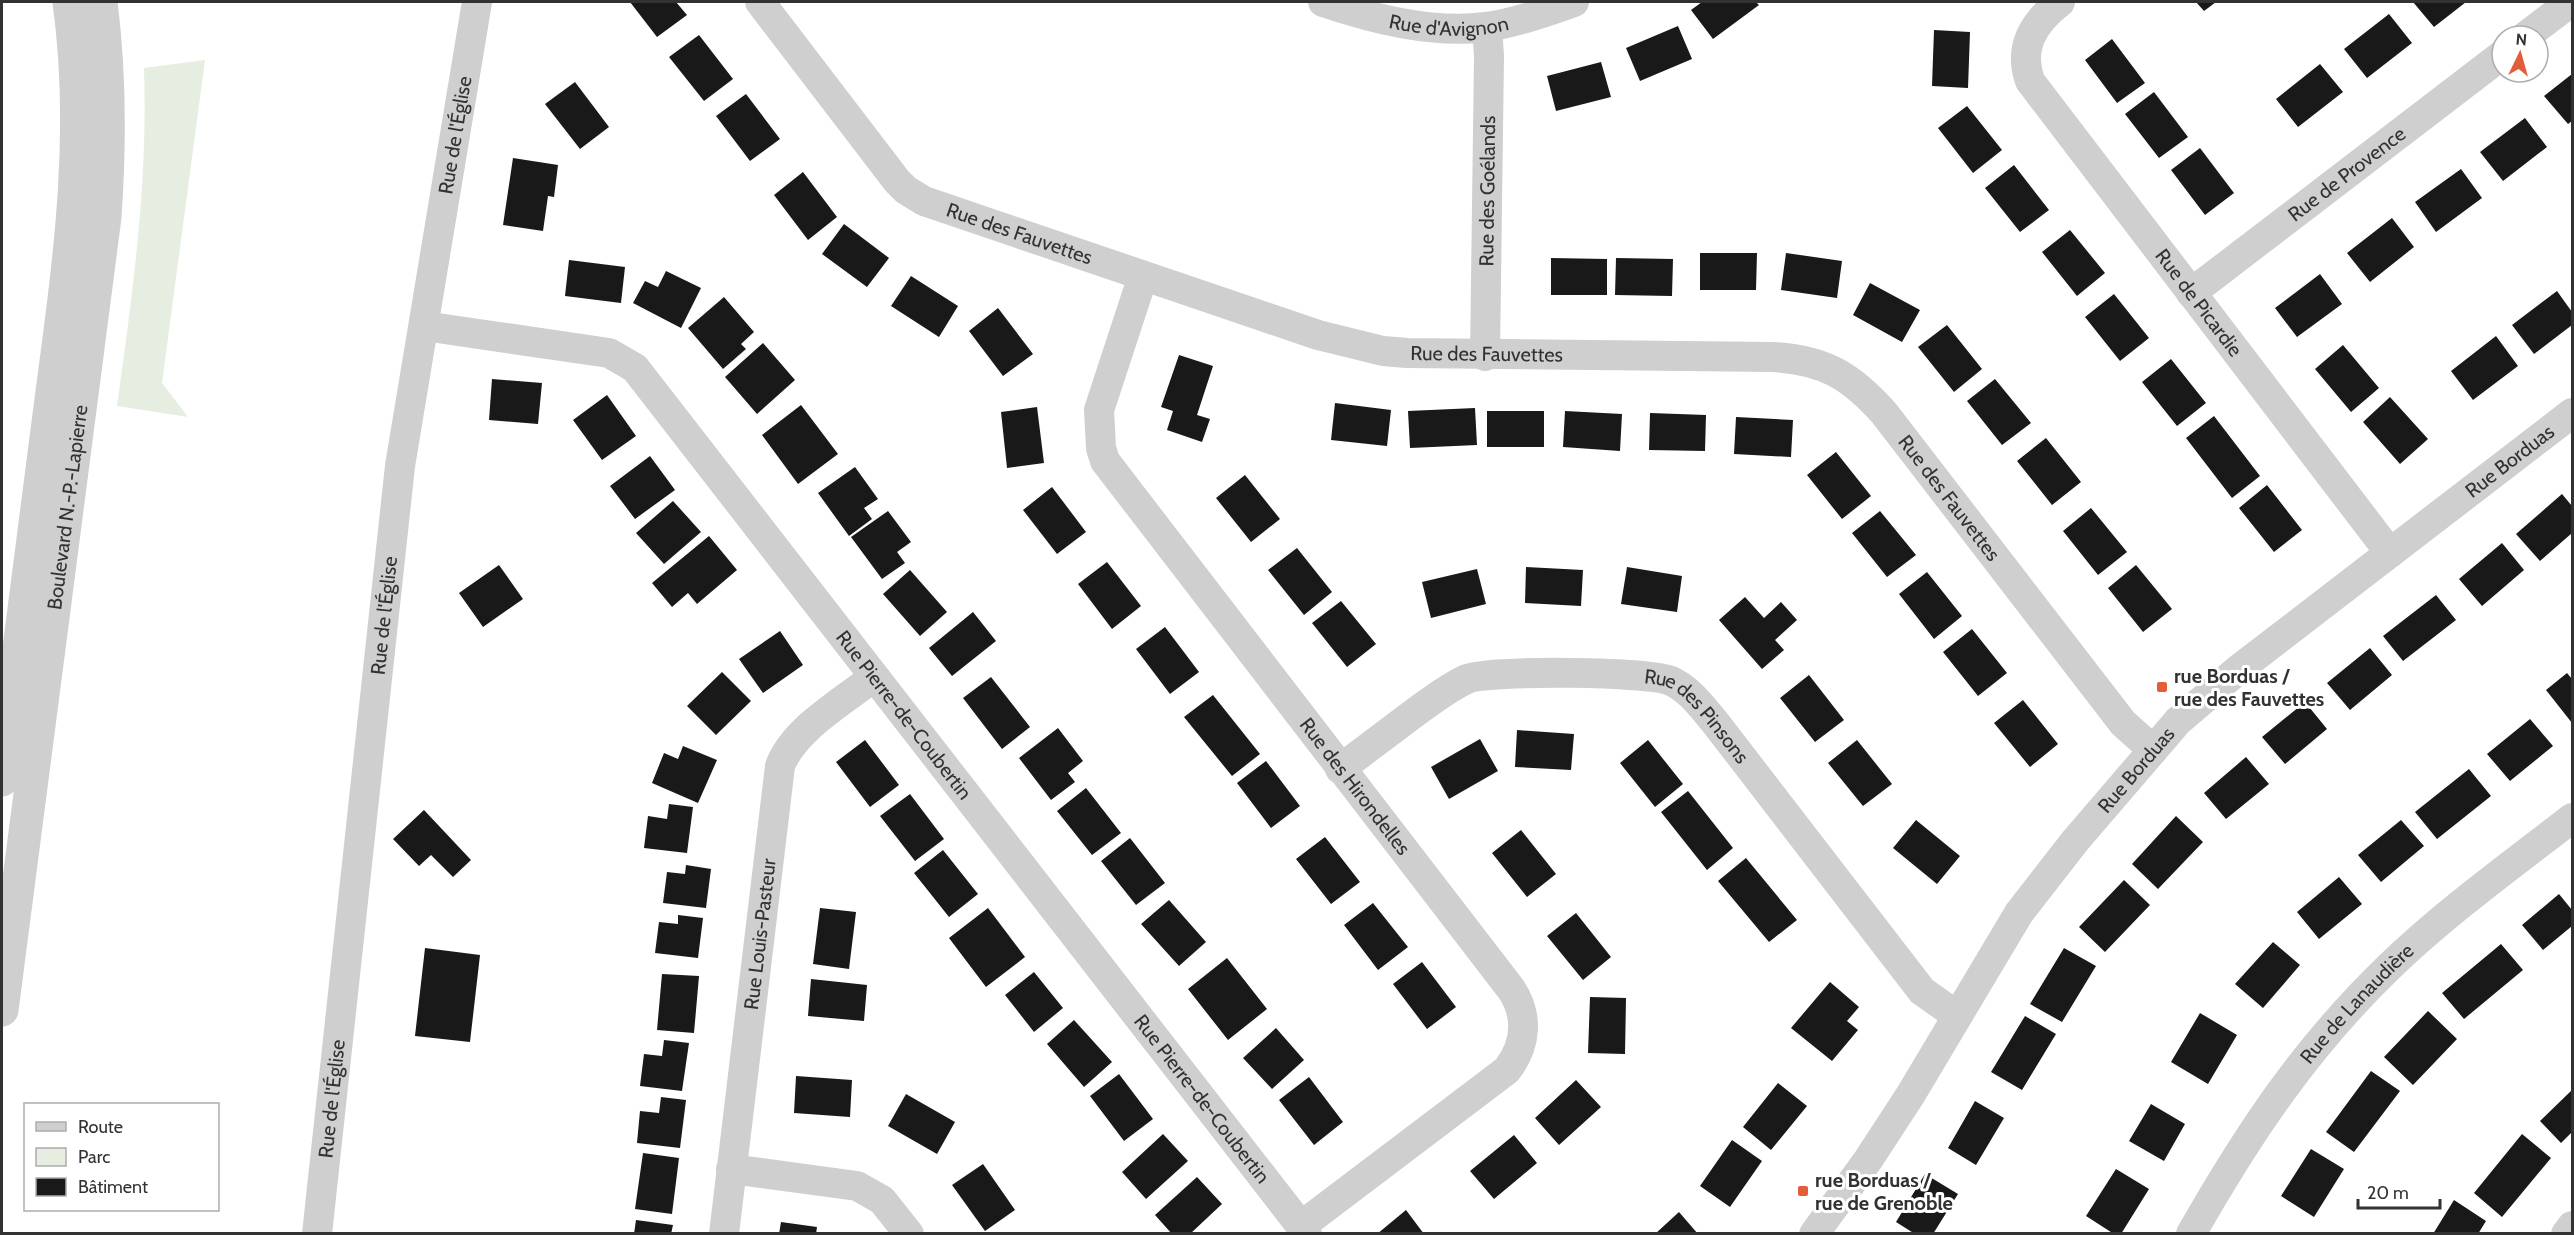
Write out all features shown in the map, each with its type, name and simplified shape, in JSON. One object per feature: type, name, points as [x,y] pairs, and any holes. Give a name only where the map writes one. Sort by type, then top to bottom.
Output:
[{"type":"street","name":"Boulevard N.-P.-Lapierre","points":[[2,780],[75,211],[78,107],[74,37],[69,2]]},
{"type":"street","name":"Boulevard N.-P.-Lapierre","points":[[2,1010],[105,218],[108,178],[108,96],[101,2]]},
{"type":"street","name":"Rue de l'Église","points":[[317,1233],[400,466],[477,2]]},
{"type":"street","name":"Rue des Fauvettes","points":[[760,2],[887,169],[915,196],[1143,276],[1318,335],[1360,346],[1407,353],[1485,356],[1782,357],[1812,362],[1844,376],[1884,413],[2123,723],[2153,750]]},
{"type":"street","name":"Rue d'Avignon","points":[[1323,2],[1397,22],[1454,28],[1487,27],[1575,2]]},
{"type":"street","name":"Rue de Picardie","points":[[2060,2],[2036,23],[2026,48],[2027,74],[2034,87],[2390,553]]},
{"type":"street","points":[[2542,24],[2571,2]]},
{"type":"street","name":"Rue des Goélands","points":[[1485,356],[1490,56],[1487,27]]},
{"type":"street","name":"Rue de Provence","points":[[2191,293],[2490,64]]},
{"type":"street","name":"Rue des Hirondelles","points":[[1143,276],[1099,410],[1099,438],[1106,461],[1519,1000],[1523,1013],[1523,1037],[1514,1061],[1507,1071],[1304,1230]]},
{"type":"street","name":"Rue Pierre-de-Coubertin","points":[[424,326],[609,353],[634,368],[1304,1230]]},
{"type":"street","name":"Rue Borduas","points":[[1814,1233],[1868,1160],[1911,1094],[1956,1015],[2019,914],[2075,842],[2185,715],[2239,669],[2572,413]]},
{"type":"street","name":"Rue des Pinsons","points":[[1340,769],[1435,699],[1469,678],[1501,675],[1618,674],[1659,676],[1672,681],[1685,689],[1714,721],[1922,992],[1956,1015]]},
{"type":"street","name":"Rue Louis-Pasteur","points":[[724,1233],[780,766],[788,748],[800,734],[873,677]]},
{"type":"street","name":"Rue de Lanaudière","points":[[2191,1233],[2227,1171],[2268,1108],[2302,1062],[2337,1022],[2388,967],[2423,936],[2572,818]]},
{"type":"street","points":[[731,1169],[857,1186],[882,1200],[909,1233]]},
{"type":"street","points":[[2566,1233],[2572,1226]]},
{"type":"green space","points":[[205,60],[162,383],[188,417],[117,406],[138,237],[144,154],[144,68]]},
{"type":"building","points":[[630,2],[676,2],[687,15],[657,37]]},
{"type":"building","points":[[1702,2],[1756,2],[1759,5],[1713,39],[1691,10]]},
{"type":"building","points":[[2196,2],[2216,2],[2204,11]]},
{"type":"building","points":[[2413,2],[2466,2],[2434,27]]},
{"type":"building","points":[[2389,14],[2412,43],[2367,78],[2344,49]]},
{"type":"building","points":[[1678,26],[1692,59],[1640,81],[1626,48]]},
{"type":"building","points":[[1934,30],[1970,32],[1968,88],[1932,86]]},
{"type":"building","points":[[699,35],[733,79],[704,101],[669,57]]},
{"type":"building","points":[[2112,39],[2145,83],[2117,103],[2085,60]]},
{"type":"building","points":[[1601,62],[1611,97],[1556,111],[1547,76]]},
{"type":"building","points":[[2320,64],[2343,92],[2298,127],[2276,99]]},
{"type":"building","points":[[2572,74],[2572,121],[2568,124],[2544,96]]},
{"type":"building","points":[[575,82],[609,127],[580,149],[545,104]]},
{"type":"building","points":[[2154,92],[2188,137],[2159,158],[2125,114]]},
{"type":"building","points":[[746,94],[780,139],[750,161],[716,116]]},
{"type":"building","points":[[1967,106],[2002,150],[1973,173],[1938,128]]},
{"type":"building","points":[[2525,118],[2547,147],[2503,181],[2480,152]]},
{"type":"building","points":[[2200,148],[2234,193],[2205,215],[2171,170]]},
{"type":"building","points":[[513,158],[558,165],[554,197],[548,196],[543,231],[503,225]]},
{"type":"building","points":[[2014,165],[2049,210],[2020,232],[1985,188]]},
{"type":"building","points":[[2461,169],[2482,198],[2436,232],[2415,202]]},
{"type":"building","points":[[803,172],[837,217],[808,240],[774,195]]},
{"type":"building","points":[[2392,218],[2414,247],[2370,282],[2347,253]]},
{"type":"building","points":[[844,224],[889,258],[867,287],[822,254]]},
{"type":"building","points":[[2070,230],[2105,273],[2077,296],[2042,252]]},
{"type":"building","points":[[1700,253],[1757,253],[1756,290],[1700,290]]},
{"type":"building","points":[[1786,253],[1842,261],[1837,298],[1781,290]]},
{"type":"building","points":[[1551,258],[1607,259],[1607,295],[1551,295]]},
{"type":"building","points":[[1616,258],[1673,259],[1672,296],[1615,295]]},
{"type":"building","points":[[569,260],[625,267],[621,303],[565,296]]},
{"type":"building","points":[[666,271],[701,288],[681,328],[633,303],[645,281],[658,287]]},
{"type":"building","points":[[2320,274],[2342,304],[2297,337],[2275,308]]},
{"type":"building","points":[[911,276],[958,306],[939,337],[891,306]]},
{"type":"building","points":[[1870,283],[1920,310],[1902,342],[1853,315]]},
{"type":"building","points":[[2557,291],[2572,312],[2572,325],[2534,354],[2512,325]]},
{"type":"building","points":[[2114,294],[2149,338],[2120,361],[2085,317]]},
{"type":"building","points":[[724,297],[754,332],[741,344],[746,349],[723,369],[688,328]]},
{"type":"building","points":[[998,308],[1033,354],[1003,376],[969,331]]},
{"type":"building","points":[[1947,325],[1982,369],[1954,392],[1918,347]]},
{"type":"building","points":[[2496,336],[2518,366],[2473,400],[2451,371]]},
{"type":"building","points":[[763,343],[795,380],[757,414],[725,377]]},
{"type":"building","points":[[2343,345],[2379,388],[2351,412],[2315,369]]},
{"type":"building","points":[[1179,355],[1213,366],[1197,415],[1210,419],[1202,442],[1167,430],[1173,411],[1161,407]]},
{"type":"building","points":[[2171,359],[2206,403],[2177,426],[2142,382]]},
{"type":"building","points":[[492,379],[542,383],[538,424],[489,420]]},
{"type":"building","points":[[1995,379],[2031,423],[2002,445],[1967,401]]},
{"type":"building","points":[[607,395],[636,436],[602,460],[573,420]]},
{"type":"building","points":[[2390,397],[2428,439],[2400,464],[2363,422]]},
{"type":"building","points":[[1335,403],[1391,410],[1387,446],[1331,440]]},
{"type":"building","points":[[801,405],[838,454],[798,484],[762,435]]},
{"type":"building","points":[[1037,407],[1044,463],[1007,468],[1001,412]]},
{"type":"building","points":[[1475,408],[1477,445],[1410,448],[1408,411]]},
{"type":"building","points":[[1487,411],[1544,411],[1544,447],[1487,447]]},
{"type":"building","points":[[1565,411],[1622,414],[1620,451],[1563,447]]},
{"type":"building","points":[[1650,413],[1706,415],[1705,451],[1649,450]]},
{"type":"building","points":[[2214,416],[2260,476],[2232,498],[2186,438]]},
{"type":"building","points":[[1736,417],[1793,420],[1791,457],[1734,454]]},
{"type":"building","points":[[2046,438],[2081,482],[2052,505],[2017,461]]},
{"type":"building","points":[[1836,452],[1871,496],[1842,519],[1807,475]]},
{"type":"building","points":[[650,456],[675,490],[635,519],[610,486]]},
{"type":"building","points":[[855,467],[878,499],[864,508],[872,519],[849,536],[818,493]]},
{"type":"building","points":[[1245,475],[1280,519],[1251,542],[1216,498]]},
{"type":"building","points":[[2267,485],[2302,530],[2274,552],[2239,508]]},
{"type":"building","points":[[1052,487],[1086,532],[1057,554],[1023,510]]},
{"type":"building","points":[[2562,494],[2572,506],[2572,533],[2540,561],[2516,534]]},
{"type":"building","points":[[673,501],[701,532],[664,564],[636,533]]},
{"type":"building","points":[[2091,508],[2127,552],[2098,575],[2063,531]]},
{"type":"building","points":[[888,511],[911,542],[897,552],[905,563],[882,579],[851,537]]},
{"type":"building","points":[[1880,511],[1916,555],[1887,577],[1852,533]]},
{"type":"building","points":[[709,536],[737,570],[697,604],[688,593],[672,607],[652,583]]},
{"type":"building","points":[[2502,543],[2524,570],[2482,606],[2459,579]]},
{"type":"building","points":[[1297,548],[1332,592],[1304,615],[1268,570]]},
{"type":"building","points":[[1107,562],[1141,606],[1112,629],[1078,584]]},
{"type":"building","points":[[499,565],[523,599],[483,627],[459,593]]},
{"type":"building","points":[[2136,565],[2172,609],[2143,632],[2108,588]]},
{"type":"building","points":[[1526,567],[1583,570],[1581,606],[1525,603]]},
{"type":"building","points":[[1627,567],[1682,576],[1677,612],[1621,604]]},
{"type":"building","points":[[1477,569],[1486,604],[1431,618],[1422,582]]},
{"type":"building","points":[[910,570],[947,612],[920,636],[883,594]]},
{"type":"building","points":[[1927,572],[1962,616],[1934,639],[1899,594]]},
{"type":"building","points":[[2436,595],[2456,620],[2403,661],[2383,636]]},
{"type":"building","points":[[1745,597],[1764,618],[1781,602],[1797,620],[1775,640],[1784,650],[1762,669],[1719,620]]},
{"type":"building","points":[[1341,601],[1376,644],[1347,667],[1312,623]]},
{"type":"building","points":[[973,612],[996,641],[952,676],[929,648]]},
{"type":"building","points":[[1165,627],[1199,672],[1170,694],[1136,649]]},
{"type":"building","points":[[1972,629],[2007,673],[1978,696],[1943,652]]},
{"type":"building","points":[[780,631],[803,665],[763,693],[739,659]]},
{"type":"building","points":[[2370,648],[2392,675],[2350,710],[2327,683]]},
{"type":"building","points":[[722,672],[751,701],[716,735],[687,706]]},
{"type":"building","points":[[2567,673],[2572,679],[2572,723],[2546,690]]},
{"type":"building","points":[[1809,675],[1844,720],[1815,742],[1780,698]]},
{"type":"building","points":[[991,677],[1030,727],[1002,749],[963,698]]},
{"type":"building","points":[[1213,695],[1260,754],[1232,776],[1184,717]]},
{"type":"building","points":[[2023,700],[2058,744],[2030,767],[1994,723]]},
{"type":"building","points":[[2305,702],[2327,729],[2285,764],[2262,737]]},
{"type":"building","points":[[2530,719],[2553,746],[2510,781],[2487,754]]},
{"type":"building","points":[[1058,728],[1083,761],[1068,773],[1075,782],[1051,800],[1019,758]]},
{"type":"building","points":[[1517,730],[1574,734],[1571,770],[1515,767]]},
{"type":"building","points":[[1480,739],[1498,771],[1449,799],[1431,767]]},
{"type":"building","points":[[865,740],[899,785],[870,807],[836,762]]},
{"type":"building","points":[[1648,740],[1683,784],[1655,807],[1620,763]]},
{"type":"building","points":[[1857,740],[1892,784],[1863,806],[1828,763]]},
{"type":"building","points":[[683,746],[717,760],[698,803],[652,783],[664,753],[678,759]]},
{"type":"building","points":[[2246,757],[2269,784],[2226,819],[2204,793]]},
{"type":"building","points":[[1266,761],[1300,806],[1271,828],[1237,783]]},
{"type":"building","points":[[2469,769],[2491,796],[2437,839],[2415,812]]},
{"type":"building","points":[[1086,788],[1121,833],[1092,855],[1057,811]]},
{"type":"building","points":[[1688,791],[1733,848],[1707,870],[1661,812]]},
{"type":"building","points":[[910,794],[944,839],[915,861],[880,816]]},
{"type":"building","points":[[669,804],[693,807],[687,853],[644,848],[648,816],[667,819]]},
{"type":"building","points":[[424,810],[471,860],[453,877],[431,855],[419,866],[393,839]]},
{"type":"building","points":[[2176,816],[2203,842],[2158,889],[2132,864]]},
{"type":"building","points":[[1916,820],[1960,856],[1937,884],[1893,848]]},
{"type":"building","points":[[2401,820],[2424,846],[2381,882],[2358,855]]},
{"type":"building","points":[[1521,830],[1556,874],[1527,897],[1492,853]]},
{"type":"building","points":[[1325,837],[1360,882],[1331,904],[1296,859]]},
{"type":"building","points":[[1130,838],[1165,883],[1136,905],[1101,861]]},
{"type":"building","points":[[943,850],[978,894],[949,917],[914,873]]},
{"type":"building","points":[[1746,858],[1797,920],[1769,942],[1718,881]]},
{"type":"building","points":[[686,865],[711,869],[706,908],[663,903],[667,872],[685,874]]},
{"type":"building","points":[[2339,877],[2362,904],[2319,939],[2297,912]]},
{"type":"building","points":[[2124,880],[2150,905],[2105,952],[2079,927]]},
{"type":"building","points":[[2559,894],[2572,910],[2572,926],[2543,950],[2522,925]]},
{"type":"building","points":[[1169,900],[1206,942],[1179,966],[1141,924]]},
{"type":"building","points":[[1373,903],[1408,947],[1378,970],[1344,925]]},
{"type":"building","points":[[820,908],[856,912],[849,969],[813,964]]},
{"type":"building","points":[[988,908],[1025,957],[986,987],[949,938]]},
{"type":"building","points":[[1576,913],[1611,957],[1583,980],[1547,936]]},
{"type":"building","points":[[678,915],[703,918],[698,958],[655,953],[659,922],[678,924]]},
{"type":"building","points":[[2273,942],[2300,965],[2263,1008],[2235,984]]},
{"type":"building","points":[[2501,944],[2523,970],[2464,1019],[2442,993]]},
{"type":"building","points":[[425,948],[480,955],[470,1042],[415,1036]]},
{"type":"building","points":[[2064,948],[2096,966],[2062,1022],[2030,1004]]},
{"type":"building","points":[[1227,958],[1267,1009],[1228,1040],[1188,989]]},
{"type":"building","points":[[1422,962],[1456,1007],[1427,1029],[1393,984]]},
{"type":"building","points":[[1034,972],[1063,1008],[1034,1032],[1005,995]]},
{"type":"building","points":[[662,974],[699,976],[694,1033],[657,1030]]},
{"type":"building","points":[[811,979],[867,985],[864,1021],[808,1016]]},
{"type":"building","points":[[1830,982],[1859,1007],[1847,1021],[1858,1030],[1832,1061],[1791,1028]]},
{"type":"building","points":[[1590,997],[1626,998],[1625,1054],[1588,1053]]},
{"type":"building","points":[[2428,1011],[2457,1039],[2413,1085],[2384,1057]]},
{"type":"building","points":[[2200,1013],[2237,1035],[2208,1084],[2171,1062]]},
{"type":"building","points":[[2025,1016],[2056,1034],[2022,1090],[1991,1072]]},
{"type":"building","points":[[1074,1020],[1112,1062],[1084,1087],[1047,1044]]},
{"type":"building","points":[[1276,1028],[1304,1060],[1272,1089],[1243,1058]]},
{"type":"building","points":[[664,1040],[689,1043],[682,1091],[640,1086],[644,1054],[662,1056]]},
{"type":"building","points":[[2371,1071],[2400,1091],[2354,1152],[2326,1132]]},
{"type":"building","points":[[1119,1074],[1153,1119],[1124,1141],[1090,1096]]},
{"type":"building","points":[[796,1076],[852,1080],[850,1117],[794,1113]]},
{"type":"building","points":[[1309,1077],[1343,1122],[1314,1145],[1279,1100]]},
{"type":"building","points":[[1576,1080],[1601,1107],[1559,1145],[1535,1118]]},
{"type":"building","points":[[1778,1083],[1807,1106],[1771,1150],[1743,1127]]},
{"type":"building","points":[[2572,1090],[2572,1132],[2561,1143],[2540,1121]]},
{"type":"building","points":[[906,1094],[955,1122],[937,1154],[888,1126]]},
{"type":"building","points":[[661,1097],[686,1100],[680,1148],[637,1143],[640,1111],[659,1113]]},
{"type":"building","points":[[1975,1101],[2004,1118],[1976,1165],[1948,1148]]},
{"type":"building","points":[[2151,1104],[2185,1124],[2164,1161],[2129,1141]]},
{"type":"building","points":[[1163,1134],[1188,1161],[1146,1199],[1122,1172]]},
{"type":"building","points":[[2522,1134],[2551,1158],[2502,1217],[2474,1193]]},
{"type":"building","points":[[1514,1135],[1537,1163],[1494,1199],[1470,1171]]},
{"type":"building","points":[[1732,1140],[1762,1161],[1730,1207],[1700,1186]]},
{"type":"building","points":[[2311,1149],[2344,1169],[2314,1217],[2281,1196]]},
{"type":"building","points":[[643,1153],[679,1158],[672,1214],[635,1209]]},
{"type":"building","points":[[983,1164],[1015,1210],[985,1231],[952,1185]]},
{"type":"building","points":[[2116,1169],[2149,1189],[2121,1234],[2114,1234],[2086,1216]]},
{"type":"building","points":[[1925,1174],[1958,1194],[1933,1234],[1915,1234],[1896,1222]]},
{"type":"building","points":[[1197,1177],[1222,1204],[1190,1234],[1172,1234],[1155,1215]]},
{"type":"building","points":[[2454,1200],[2486,1221],[2478,1234],[2433,1234]]},
{"type":"building","points":[[1406,1210],[1424,1234],[1377,1234]]},
{"type":"building","points":[[1679,1212],[1698,1234],[1655,1234]]},
{"type":"building","points":[[636,1220],[673,1225],[671,1234],[634,1234]]},
{"type":"building","points":[[781,1222],[817,1227],[816,1234],[779,1234]]},
{"type":"place","name":"rue Borduas / rue des Fauvettes","points":[[2162,687]]},
{"type":"place","name":"rue Borduas / rue de Grenoble","points":[[1803,1191]]}]
